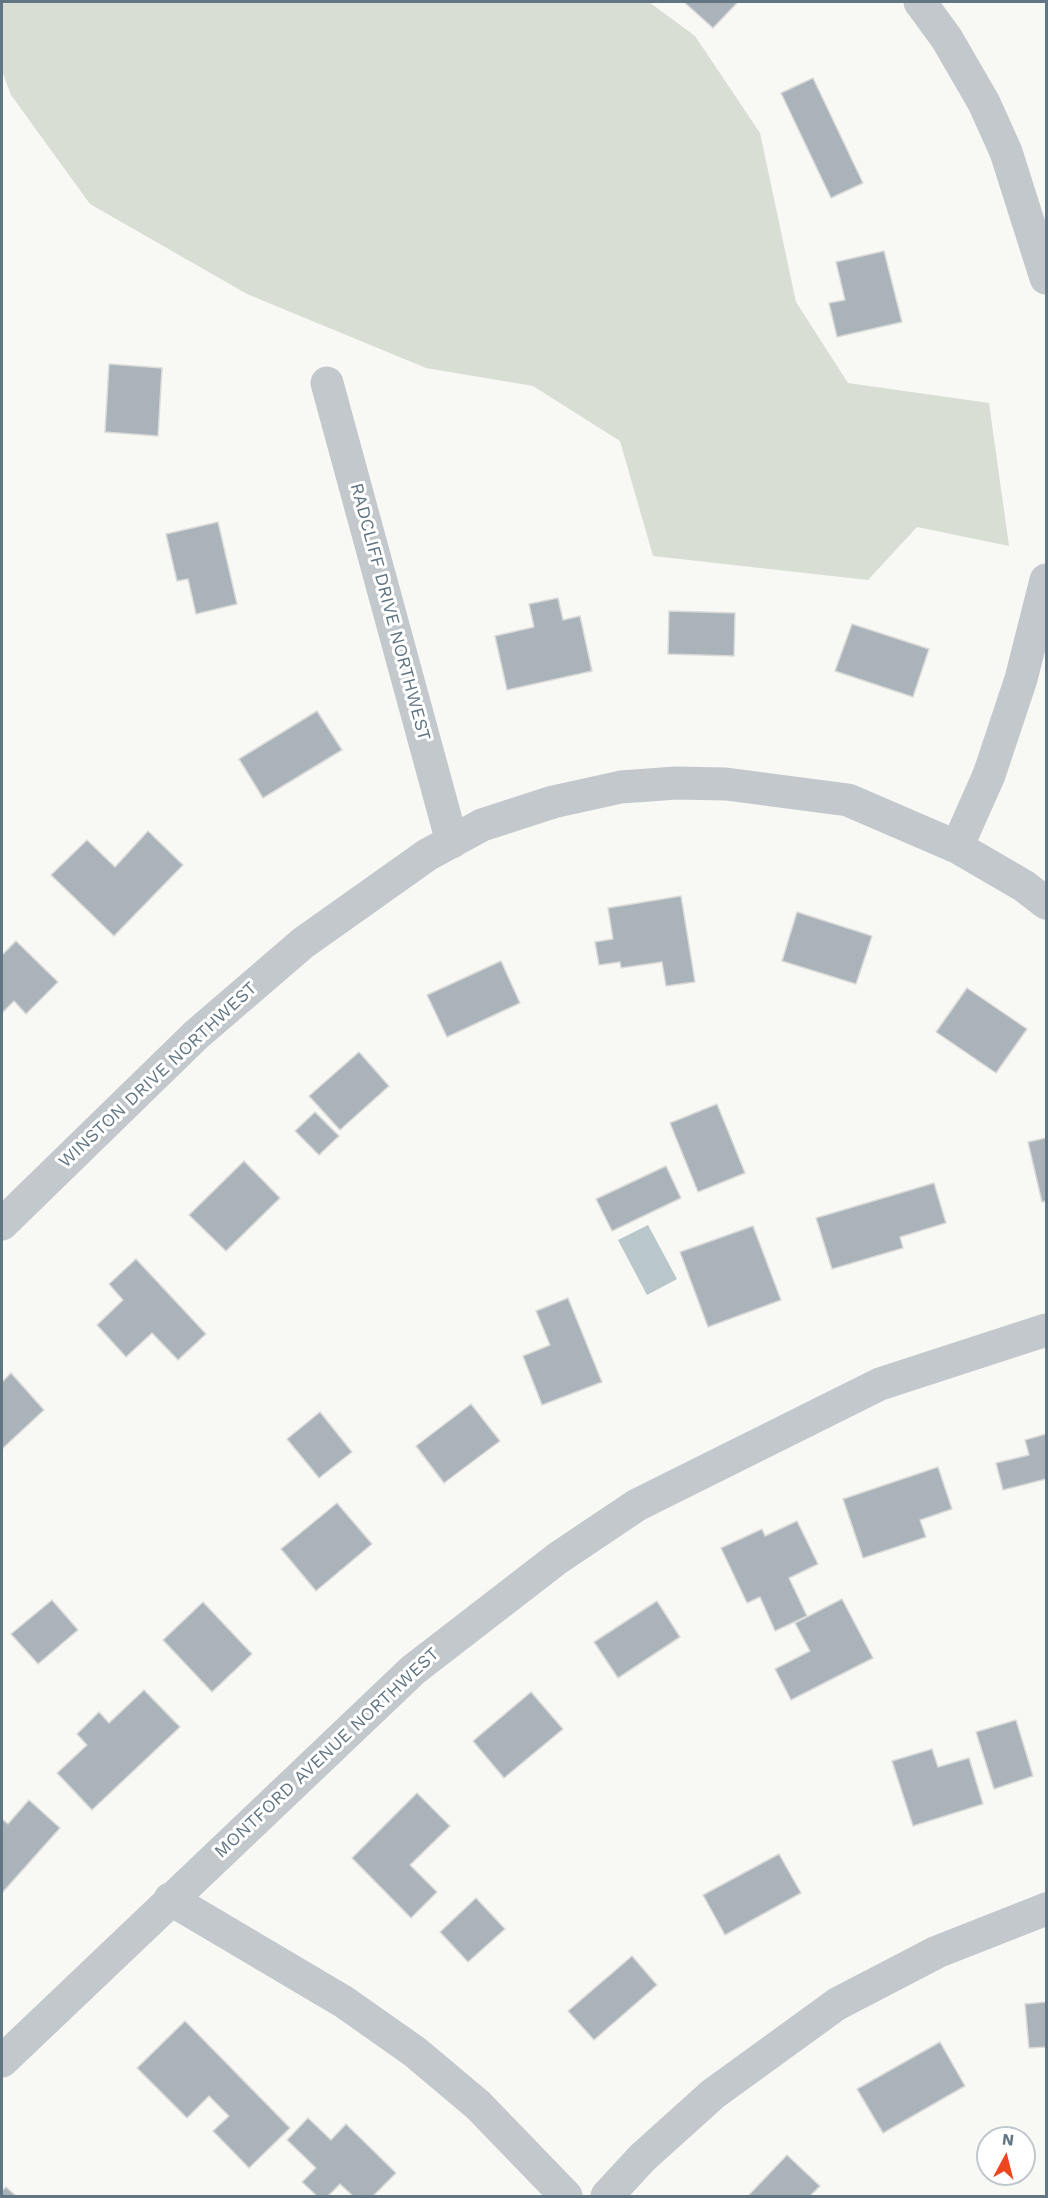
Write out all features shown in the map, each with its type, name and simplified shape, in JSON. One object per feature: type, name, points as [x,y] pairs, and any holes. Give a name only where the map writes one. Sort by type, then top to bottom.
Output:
[{"type":"street","points":[[920,2],[947,39],[984,103],[1002,142],[1047,278]]},
{"type":"street","name":"RADCLIFF DRIVE NORTHWEST","points":[[327,383],[452,842]]},
{"type":"street","points":[[957,847],[989,775],[1021,679],[1047,580]]},
{"type":"street","name":"WINSTON DRIVE NORTHWEST","points":[[2,1224],[196,1035],[303,943],[427,855],[482,825],[553,802],[621,787],[676,783],[726,784],[849,800],[957,847],[1024,886],[1047,903]]},
{"type":"street","name":"MONTFORD AVENUE NORTHWEST","points":[[2,2061],[413,1670],[558,1558],[637,1505],[879,1384],[1047,1330]]},
{"type":"street","points":[[170,1899],[344,2002],[415,2052],[478,2105],[566,2196]]},
{"type":"street","points":[[607,2196],[642,2158],[713,2094],[837,2004],[937,1952],[1047,1908]]},
{"type":"shaded area","points":[[2,2],[649,2],[695,36],[760,133],[796,302],[848,383],[989,403],[1009,546],[917,527],[868,580],[653,556],[620,441],[533,386],[426,368],[247,294],[90,204],[11,95],[2,71]]},
{"type":"shaded area","points":[[648,1225],[677,1279],[647,1295],[618,1240]]},
{"type":"building","points":[[684,2],[738,2],[713,28]]},
{"type":"building","points":[[813,78],[863,183],[831,198],[781,93]]},
{"type":"building","points":[[884,251],[902,322],[837,337],[829,303],[845,300],[836,262]]},
{"type":"building","points":[[109,364],[162,368],[158,436],[105,432]]},
{"type":"building","points":[[218,522],[237,604],[196,614],[188,579],[177,581],[166,534]]},
{"type":"building","points":[[558,598],[563,620],[580,616],[592,671],[507,690],[495,636],[534,627],[529,604]]},
{"type":"building","points":[[669,611],[735,613],[734,656],[668,654]]},
{"type":"building","points":[[852,624],[929,649],[913,697],[835,671]]},
{"type":"building","points":[[317,711],[342,750],[263,798],[239,759]]},
{"type":"building","points":[[148,831],[183,865],[114,936],[51,875],[87,840],[115,867]]},
{"type":"building","points":[[681,896],[695,982],[666,986],[662,962],[621,968],[620,962],[599,965],[595,942],[613,939],[608,908]]},
{"type":"building","points":[[797,912],[872,936],[856,984],[782,961]]},
{"type":"building","points":[[16,941],[58,982],[26,1014],[14,1001],[2,1013],[2,955]]},
{"type":"building","points":[[501,961],[520,1003],[447,1037],[427,995]]},
{"type":"building","points":[[967,988],[1027,1029],[996,1073],[936,1032]]},
{"type":"building","points":[[359,1052],[389,1086],[340,1130],[309,1096]]},
{"type":"building","points":[[717,1104],[745,1173],[698,1192],[670,1123]]},
{"type":"building","points":[[315,1112],[339,1136],[319,1155],[295,1131]]},
{"type":"building","points":[[1046,1138],[1046,1201],[1042,1202],[1028,1142]]},
{"type":"building","points":[[244,1161],[280,1198],[226,1251],[189,1215]]},
{"type":"building","points":[[666,1166],[681,1198],[612,1231],[596,1199]]},
{"type":"building","points":[[934,1183],[946,1223],[900,1237],[903,1248],[832,1269],[816,1218]]},
{"type":"building","points":[[753,1226],[781,1300],[708,1327],[680,1252]]},
{"type":"building","points":[[136,1259],[206,1334],[178,1360],[152,1333],[126,1357],[97,1325],[123,1300],[109,1284]]},
{"type":"building","points":[[568,1298],[602,1382],[542,1405],[523,1356],[550,1345],[536,1311]]},
{"type":"building","points":[[11,1373],[44,1410],[2,1449],[2,1382]]},
{"type":"building","points":[[471,1404],[500,1441],[444,1483],[416,1446]]},
{"type":"building","points":[[320,1412],[352,1452],[319,1478],[287,1439]]},
{"type":"building","points":[[1046,1434],[1046,1479],[1003,1490],[996,1463],[1029,1455],[1025,1440]]},
{"type":"building","points":[[938,1467],[952,1509],[920,1520],[926,1537],[863,1558],[843,1499]]},
{"type":"building","points":[[337,1503],[372,1544],[316,1591],[281,1549]]},
{"type":"building","points":[[797,1521],[818,1564],[789,1578],[807,1616],[775,1631],[760,1597],[747,1603],[721,1548],[762,1529],[765,1536]]},
{"type":"building","points":[[842,1599],[873,1658],[791,1700],[775,1669],[810,1651],[795,1623]]},
{"type":"building","points":[[52,1600],[78,1630],[38,1664],[11,1634]]},
{"type":"building","points":[[657,1601],[680,1637],[618,1678],[594,1642]]},
{"type":"building","points":[[203,1602],[252,1654],[212,1692],[163,1640]]},
{"type":"building","points":[[144,1690],[180,1727],[92,1810],[57,1773],[87,1745],[77,1734],[99,1712],[109,1723]]},
{"type":"building","points":[[531,1692],[563,1729],[504,1778],[473,1741]]},
{"type":"building","points":[[1016,1720],[1033,1776],[994,1789],[976,1732]]},
{"type":"building","points":[[932,1749],[938,1767],[969,1758],[983,1804],[913,1826],[892,1761]]},
{"type":"building","points":[[417,1793],[450,1826],[410,1865],[437,1892],[411,1918],[352,1858]]},
{"type":"building","points":[[29,1800],[60,1828],[2,1893],[2,1819],[8,1824]]},
{"type":"building","points":[[779,1854],[801,1893],[725,1935],[703,1895]]},
{"type":"building","points":[[476,1898],[505,1929],[468,1962],[440,1932]]},
{"type":"building","points":[[632,1956],[657,1985],[594,2040],[568,2011]]},
{"type":"building","points":[[1046,2002],[1046,2047],[1029,2048],[1025,2004]]},
{"type":"building","points":[[185,2021],[290,2128],[249,2168],[213,2131],[229,2116],[209,2096],[187,2118],[137,2068]]},
{"type":"building","points":[[940,2042],[965,2086],[883,2133],[857,2089]]},
{"type":"building","points":[[308,2118],[331,2140],[346,2124],[396,2173],[373,2196],[353,2196],[340,2184],[328,2196],[317,2196],[302,2182],[316,2168],[287,2140]]},
{"type":"building","points":[[787,2155],[820,2186],[810,2196],[748,2196]]},
{"type":"building","points":[[6,2187],[16,2196],[2,2196],[2,2191]]}]
